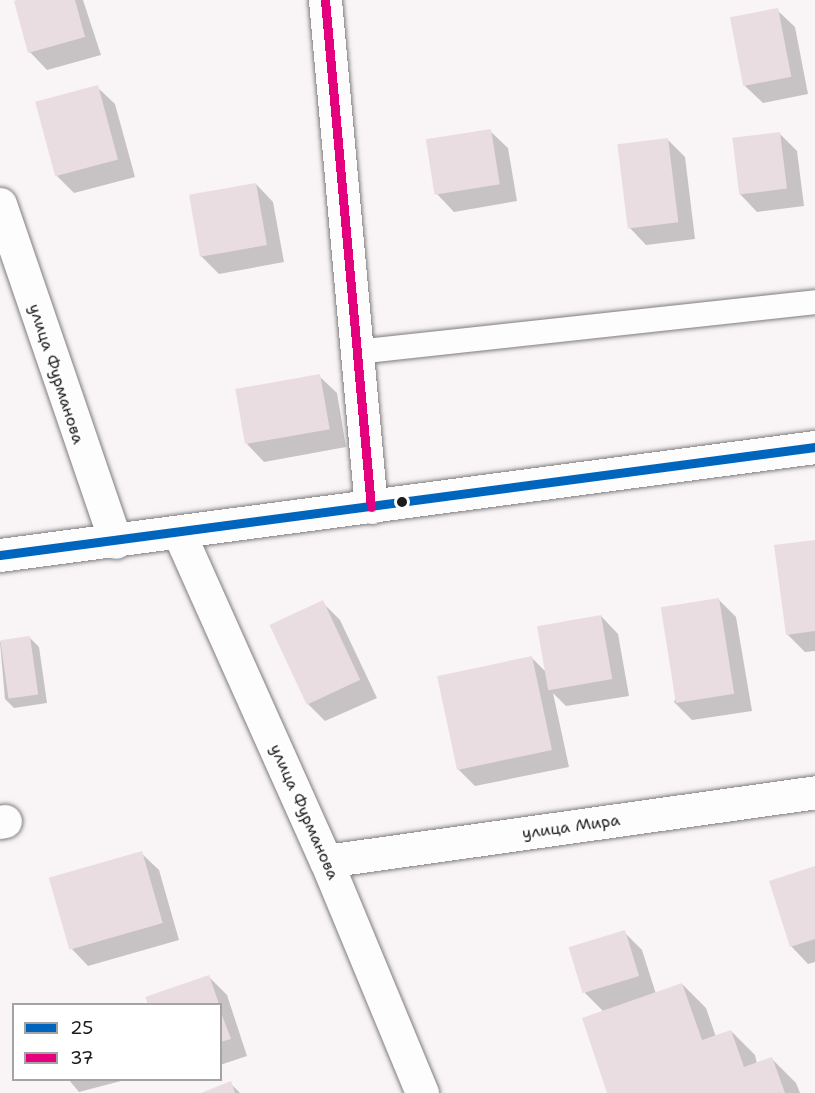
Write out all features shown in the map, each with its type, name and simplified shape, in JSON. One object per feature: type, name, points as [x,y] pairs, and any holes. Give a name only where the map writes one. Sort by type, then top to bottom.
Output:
[{"type":"street","points":[[325,0],[371,507]]},
{"type":"street","name":"улица Фурманова","points":[[0,204],[116,542]]},
{"type":"street","points":[[0,555],[116,542],[815,447]]},
{"type":"street","name":"улица Фурманова","points":[[179,533],[326,861],[422,1093]]},
{"type":"street","name":"улица Мира","points":[[326,861],[815,792]]},
{"type":"lane","points":[[357,352],[815,302]]},
{"type":"building","points":[[75,0],[85,37],[28,53],[14,1]]},
{"type":"building","points":[[778,8],[791,77],[743,86],[730,17]]},
{"type":"building","points":[[98,85],[118,159],[55,176],[35,102]]},
{"type":"building","points":[[491,129],[500,184],[435,195],[426,139]]},
{"type":"building","points":[[780,132],[787,189],[739,194],[732,138]]},
{"type":"building","points":[[668,138],[678,222],[628,229],[617,144]]},
{"type":"building","points":[[256,183],[267,245],[200,257],[189,195]]},
{"type":"building","points":[[320,374],[330,429],[245,444],[235,389]]},
{"type":"building","points":[[815,540],[815,631],[786,635],[774,545]]},
{"type":"building","points":[[719,598],[734,694],[676,703],[661,607]]},
{"type":"building","points":[[323,600],[360,680],[307,705],[270,625]]},
{"type":"building","points":[[601,615],[612,679],[548,690],[537,626]]},
{"type":"building","points":[[30,636],[38,694],[9,699],[0,640]]},
{"type":"building","points":[[532,656],[552,750],[457,770],[437,676]]},
{"type":"building","points":[[142,851],[163,923],[69,950],[49,878]]},
{"type":"building","points":[[815,866],[815,939],[790,947],[769,881]]},
{"type":"building","points":[[625,930],[639,976],[583,993],[569,947]]},
{"type":"building","points":[[209,975],[219,1003],[148,1003],[145,997]]},
{"type":"building","points":[[682,983],[702,1040],[731,1030],[744,1067],[772,1057],[785,1093],[607,1093],[582,1018]]},
{"type":"building","points":[[222,1015],[231,1039],[222,1041]]},
{"type":"building","points":[[231,1081],[235,1093],[201,1093]]},
{"type":"transit line","name":"37","points":[[325,0],[371,507]]},
{"type":"transit line","name":"25","points":[[0,555],[815,447]]}]
